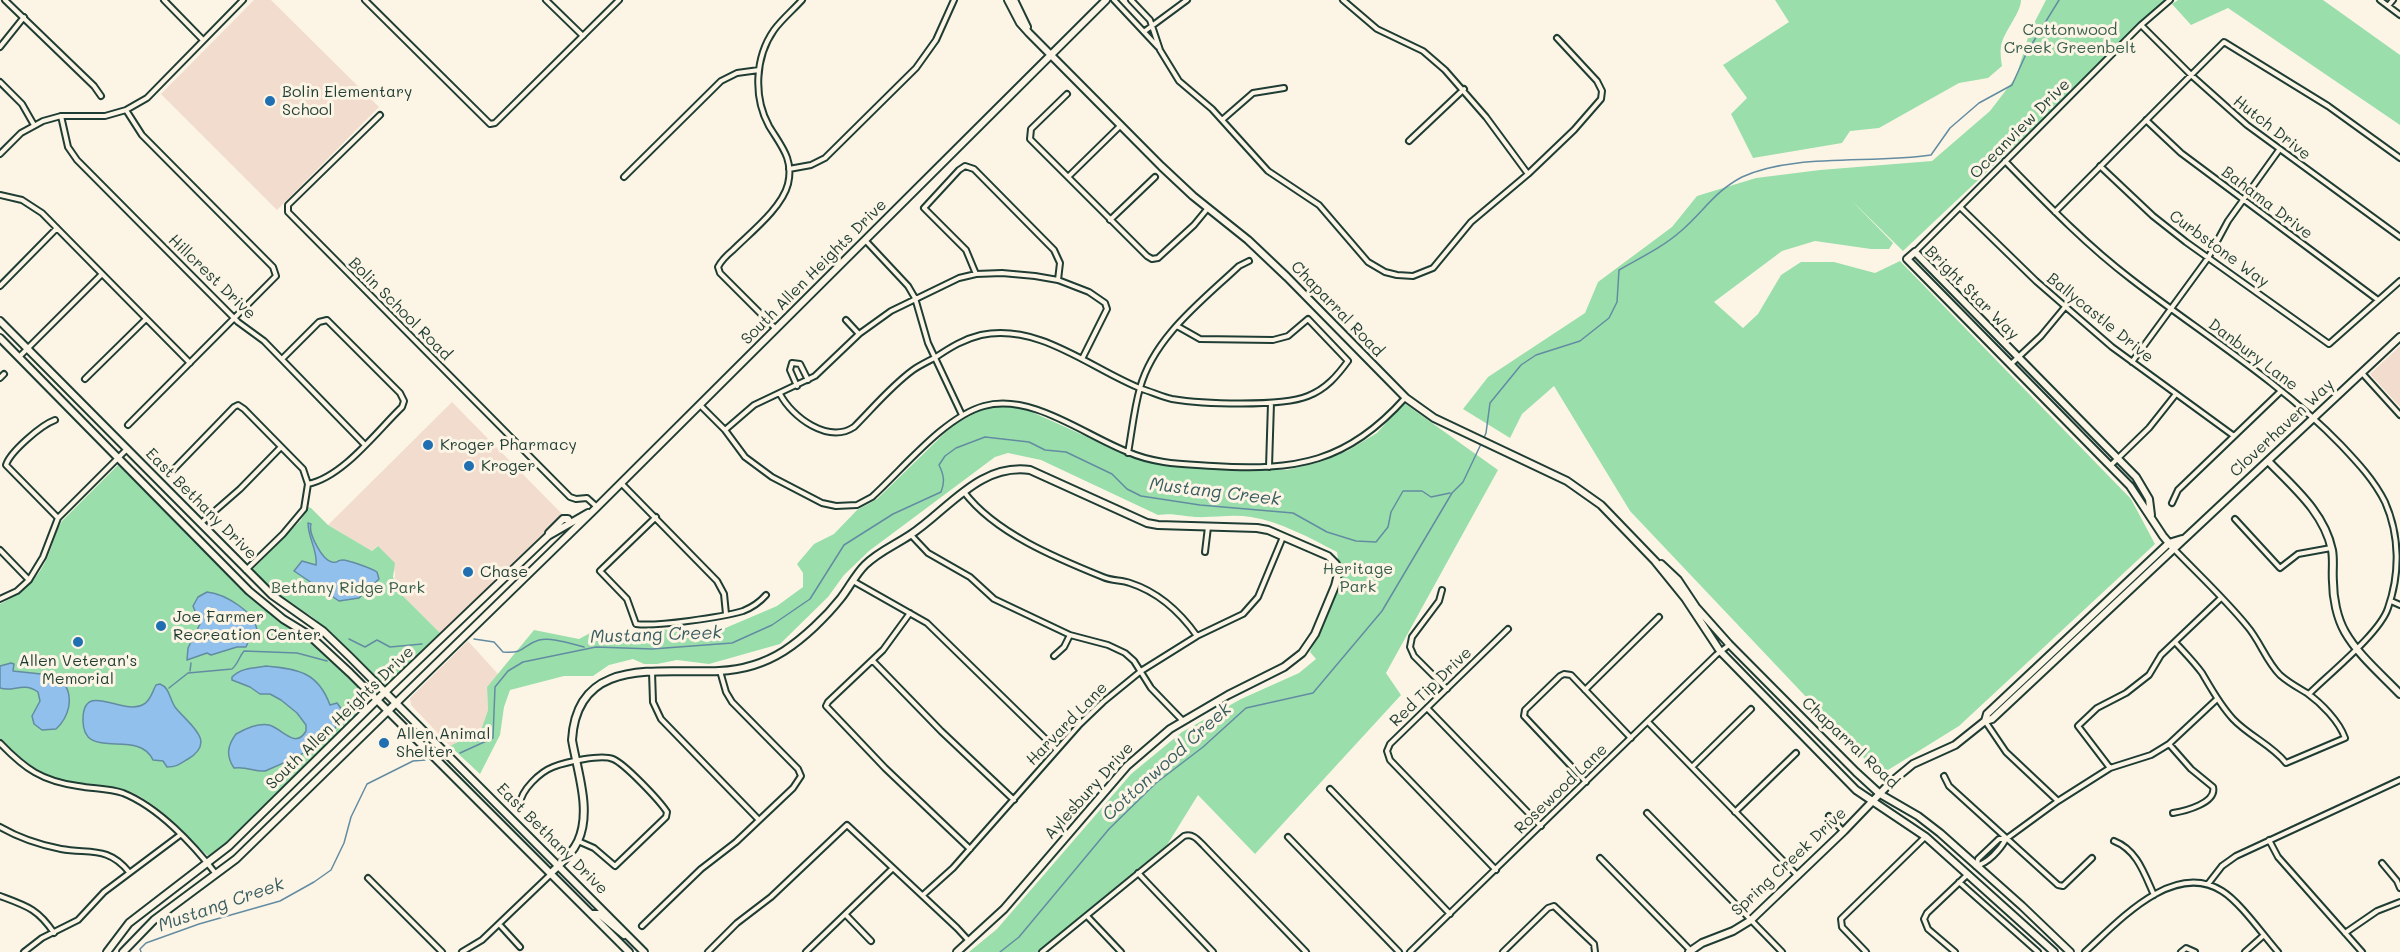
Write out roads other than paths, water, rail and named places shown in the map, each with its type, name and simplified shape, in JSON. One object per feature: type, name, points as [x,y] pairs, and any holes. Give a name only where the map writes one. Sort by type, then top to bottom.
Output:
[{"type":"main road","name":"Chaparral Road","points":[[1008,0],[1020,23],[1029,33],[1208,208],[1248,240],[1406,398],[1449,425],[1560,477],[1587,494],[1655,561],[1684,598],[1720,651],[1856,790],[1872,803],[1926,837],[2054,952]]},
{"type":"main road","name":"Chaparral Road","points":[[1014,0],[1029,33]]},
{"type":"main road","name":"South Allen Heights Drive","points":[[123,952],[154,920],[236,859],[597,507],[1106,0]]},
{"type":"main road","name":"Bright Star Way","points":[[2151,515],[2149,499],[2136,477],[2119,458],[1915,252],[1907,259],[2111,465],[2130,486],[2175,549]]},
{"type":"main road","name":"East Bethany Drive","points":[[0,321],[246,570],[272,594],[323,631],[560,865],[644,952]]},
{"type":"main road","name":"Cloverhaven Way","points":[[1872,803],[1913,764],[1955,745],[1985,721],[1992,719],[2400,337]]},
{"type":"main road","name":"East Bethany Drive","points":[[0,338],[249,591],[283,619],[309,635],[629,952]]},
{"type":"main road","points":[[2268,461],[2312,507],[2321,521],[2332,548],[2332,584],[2344,631],[2356,648],[2400,694]]},
{"type":"main road","points":[[551,873],[578,841],[584,812],[572,731],[577,709],[585,696],[611,677],[624,673],[720,671],[760,663],[783,652],[839,600],[866,564],[885,549],[911,535],[937,511],[986,476],[1020,469],[1051,478],[1148,523],[1257,528],[1283,537]]},
{"type":"main road","name":"South Allen Heights Drive","points":[[107,952],[129,923],[229,846],[548,536],[597,507]]},
{"type":"main road","points":[[191,532],[201,523]]},
{"type":"main road","points":[[546,557],[568,530],[570,523]]},
{"type":"main road","name":"Aylesbury Drive","points":[[957,952],[1004,909],[1127,766],[1146,748],[1183,721],[1284,667],[1302,653],[1315,634],[1338,574],[1336,564],[1328,556],[1283,537]]},
{"type":"main road","name":"Cloverhaven Way","points":[[1985,721],[1987,714],[2169,543],[2182,539]]},
{"type":"main road","name":"Chaparral Road","points":[[1655,561],[1674,575],[1696,607],[1729,644],[1880,794],[1923,820],[2035,917],[2070,952]]},
{"type":"main road","points":[[474,609],[483,618]]},
{"type":"main road","points":[[297,778],[308,788]]},
{"type":"main road","name":"Spring Creek Drive","points":[[1691,952],[1702,943],[1733,931],[1751,920],[1872,803]]},
{"type":"main road","points":[[1968,874],[1976,866]]},
{"type":"main road","points":[[591,914],[599,914],[632,940]]},
{"type":"street","points":[[5,0],[25,17],[94,86],[101,96]]},
{"type":"street","points":[[164,0],[203,40]]},
{"type":"street","points":[[0,154],[13,140],[34,125],[61,116],[95,117],[126,110],[147,98],[243,0]]},
{"type":"street","points":[[365,0],[490,124],[495,123],[619,0]]},
{"type":"street","points":[[546,0],[582,36]]},
{"type":"street","points":[[775,328],[720,273],[718,267],[781,201],[788,186],[789,169],[786,151],[770,126],[762,106],[759,70],[771,34],[802,0]]},
{"type":"street","points":[[789,169],[811,165],[825,158],[909,76],[936,40],[954,0]]},
{"type":"street","points":[[1114,0],[1145,31],[1179,81],[1222,120],[1268,171],[1319,205],[1358,252],[1375,268],[1405,276],[1421,274],[1431,269],[1471,222],[1528,174],[1574,130],[1602,96],[1597,81],[1557,38]]},
{"type":"street","points":[[1122,7],[1131,0],[1150,20],[1160,50]]},
{"type":"street","points":[[1145,31],[1187,0]]},
{"type":"street","points":[[1343,0],[1377,29],[1423,51],[1464,89],[1528,174]]},
{"type":"street","name":"Oceanview Drive","points":[[1915,252],[2141,25],[2170,0]]},
{"type":"street","points":[[2380,0],[2400,15]]},
{"type":"street","points":[[2388,6],[2393,0]]},
{"type":"street","points":[[0,47],[25,17]]},
{"type":"street","name":"Hutch Drive","points":[[2141,25],[2221,103],[2279,150],[2400,237]]},
{"type":"street","points":[[2055,212],[2224,42],[2328,106],[2400,158]]},
{"type":"street","points":[[624,177],[721,81],[739,72],[759,70]]},
{"type":"street","points":[[0,82],[22,104],[34,125]]},
{"type":"street","points":[[1222,120],[1253,93],[1284,88]]},
{"type":"street","points":[[1409,141],[1464,89]]},
{"type":"street","points":[[1067,94],[1031,129],[1029,134],[1032,141],[1152,259],[1158,258],[1194,225],[1208,208]]},
{"type":"street","points":[[126,110],[142,135],[276,273],[273,281],[128,425]]},
{"type":"street","name":"Bolin School Road","points":[[380,115],[288,205],[288,212],[570,497],[587,498],[597,507]]},
{"type":"street","name":"Hillcrest Drive","points":[[61,116],[68,147],[77,160],[235,319],[264,341],[364,444]]},
{"type":"street","name":"Bahama Drive","points":[[2146,120],[2181,153],[2242,201],[2378,300]]},
{"type":"street","points":[[1068,177],[1121,125]]},
{"type":"street","points":[[2132,362],[2208,258],[2228,220],[2279,150]]},
{"type":"street","name":"Danbury Lane","points":[[2005,161],[2055,212],[2129,278],[2314,417],[2367,472],[2386,504],[2397,545],[2398,566],[2391,601],[2380,625],[2309,694]]},
{"type":"street","points":[[976,274],[966,250],[924,206],[965,166],[974,169],[1048,243],[1058,256],[1060,263],[1058,280]]},
{"type":"street","name":"Curbstone Way","points":[[2100,166],[2153,216],[2208,258],[2330,344],[2378,300]]},
{"type":"street","points":[[1110,220],[1155,177]]},
{"type":"street","points":[[0,195],[22,200],[36,207],[190,363]]},
{"type":"street","name":"Ballycastle Drive","points":[[1960,207],[2065,307],[2132,362],[2234,436]]},
{"type":"street","points":[[0,285],[57,228]]},
{"type":"street","points":[[865,240],[908,286],[915,298],[928,342],[962,415]]},
{"type":"street","points":[[1128,453],[1140,388],[1156,354],[1177,326],[1239,266],[1249,261]]},
{"type":"street","points":[[19,357],[102,274]]},
{"type":"street","points":[[725,430],[751,407],[808,380],[827,366],[859,333],[891,311],[938,286],[976,274],[1024,274],[1058,280],[1089,292],[1107,307],[1082,359]]},
{"type":"street","points":[[2378,300],[2400,281]]},
{"type":"street","points":[[2011,364],[2042,336],[2065,307]]},
{"type":"street","points":[[85,379],[146,319]]},
{"type":"street","points":[[780,394],[789,409],[804,420],[832,433],[845,432],[854,427],[912,371],[957,343],[982,335],[1007,333],[1030,337],[1053,345],[1140,388],[1181,400],[1271,403],[1306,397],[1321,390],[1336,378],[1348,361],[1308,319],[1288,336],[1273,340],[1200,339],[1177,326]]},
{"type":"street","points":[[282,360],[324,320],[330,323],[400,393],[404,401],[402,407],[333,474],[321,481],[308,484]]},
{"type":"street","points":[[846,321],[859,333]]},
{"type":"street","points":[[797,386],[790,370],[792,363],[800,364],[808,380]]},
{"type":"street","points":[[2361,373],[2400,415]]},
{"type":"street","points":[[2172,503],[2178,490],[2281,391]]},
{"type":"street","points":[[2111,465],[2149,428],[2176,394]]},
{"type":"street","points":[[700,405],[758,469],[822,503],[846,507],[857,505],[872,497],[949,424],[962,415],[983,406],[1004,402],[1024,405],[1128,453],[1160,462],[1269,467],[1298,465],[1335,454],[1376,427],[1406,398]]},
{"type":"street","points":[[1269,467],[1271,403]]},
{"type":"street","points":[[172,471],[235,406],[240,405],[303,469],[308,484],[304,509],[246,570]]},
{"type":"street","points":[[55,420],[39,429],[9,458],[6,465],[58,518]]},
{"type":"street","points":[[201,523],[216,512],[281,447]]},
{"type":"street","points":[[0,599],[13,594],[29,580],[43,557],[58,518],[127,449]]},
{"type":"street","points":[[621,483],[717,580],[724,594],[726,614]]},
{"type":"street","points":[[964,492],[975,508],[1013,534],[1104,578],[1128,582],[1157,596],[1184,619],[1197,636]]},
{"type":"street","points":[[656,517],[600,571],[627,599],[637,625],[685,621],[741,611],[758,604],[766,595]]},
{"type":"street","points":[[2235,519],[2280,568],[2298,554],[2332,548]]},
{"type":"street","points":[[1205,552],[1208,527]]},
{"type":"street","points":[[911,535],[928,553],[970,577],[994,598],[1070,635],[1125,652],[1151,687],[1183,721]]},
{"type":"street","name":"Harvard Lane","points":[[923,895],[970,849],[1103,702],[1141,671],[1197,636],[1235,619],[1251,606],[1258,597],[1283,537]]},
{"type":"street","name":"Bright Star Way","points":[[2175,549],[2249,629],[2279,674],[2293,686],[2309,694],[2342,728],[2345,738],[2286,763],[2281,756],[2248,733],[2216,700]]},
{"type":"street","points":[[0,550],[29,580]]},
{"type":"street","points":[[853,581],[927,622],[1000,696],[1058,750]]},
{"type":"street","points":[[1442,590],[1439,601],[1412,637],[1410,647],[1414,656],[1447,689]]},
{"type":"street","points":[[2110,768],[2078,726],[2097,708],[2126,693],[2149,675],[2162,655],[2221,598]]},
{"type":"street","points":[[2391,601],[2400,605]]},
{"type":"street","points":[[910,613],[873,661],[826,706],[885,768],[970,849]]},
{"type":"street","points":[[1585,690],[1659,617]]},
{"type":"street","name":"Red Tip Drive","points":[[1496,870],[1388,758],[1387,751],[1390,744],[1508,630]]},
{"type":"street","points":[[1054,656],[1064,647],[1070,635]]},
{"type":"street","points":[[1976,866],[1983,864],[2003,845],[2006,839],[2058,801],[2110,768],[2151,755],[2169,744],[2216,700],[2202,674],[2175,642]]},
{"type":"street","name":"Rosewood Lane","points":[[1410,952],[1729,644]]},
{"type":"street","points":[[873,661],[941,731],[1014,800]]},
{"type":"street","points":[[642,926],[701,869],[736,842],[793,788],[801,776],[798,769],[732,702],[726,692],[720,671]]},
{"type":"street","points":[[652,672],[653,702],[661,719],[759,820]]},
{"type":"street","points":[[1586,782],[1525,719],[1524,714],[1562,675],[1566,674],[1585,690],[1631,738]]},
{"type":"street","points":[[1427,708],[1541,826]]},
{"type":"street","points":[[1692,767],[1751,709]]},
{"type":"street","points":[[1985,721],[2006,752],[2058,801]]},
{"type":"street","points":[[1648,722],[1798,876]]},
{"type":"street","points":[[0,743],[32,772],[46,779],[80,787],[110,789],[134,798],[156,812],[216,874]]},
{"type":"street","points":[[2169,744],[2191,769],[2213,787],[2214,791],[2212,796],[2201,804],[2184,812],[2173,813]]},
{"type":"street","points":[[1735,812],[1796,753]]},
{"type":"street","points":[[520,804],[520,798],[540,774],[552,767],[601,757],[619,762],[666,809],[667,814],[615,866],[594,848],[578,841]]},
{"type":"street","points":[[1944,776],[1949,786],[2058,885],[2063,886],[2092,858]]},
{"type":"street","points":[[2208,885],[2222,866],[2269,840],[2400,780]]},
{"type":"street","points":[[1330,789],[1450,914]]},
{"type":"street","points":[[1647,813],[1782,952]]},
{"type":"street","points":[[1828,816],[1844,831]]},
{"type":"street","points":[[708,952],[737,923],[771,897],[848,825],[923,895],[969,942]]},
{"type":"street","points":[[0,827],[40,844],[105,853],[123,864],[129,872]]},
{"type":"street","points":[[24,952],[33,944],[78,920],[104,892],[180,835]]},
{"type":"street","points":[[1042,952],[1184,836],[1189,835],[1199,841],[1306,952]]},
{"type":"street","points":[[1288,837],[1399,952]]},
{"type":"street","points":[[1866,952],[1842,927],[1841,919],[1926,837]]},
{"type":"street","points":[[2269,840],[2278,857],[2362,952]]},
{"type":"street","points":[[2114,841],[2125,846],[2134,855],[2154,894]]},
{"type":"street","points":[[1600,858],[1691,952]]},
{"type":"street","points":[[2382,863],[2400,888]]},
{"type":"street","points":[[806,952],[893,868]]},
{"type":"street","points":[[462,952],[482,940],[551,873]]},
{"type":"street","points":[[1138,873],[1213,952]]},
{"type":"street","points":[[1955,952],[1926,926],[1924,919],[1927,913],[1968,874]]},
{"type":"street","points":[[368,878],[442,952]]},
{"type":"street","points":[[1959,882],[2038,952]]},
{"type":"street","points":[[2085,952],[2154,894],[2178,884],[2190,882],[2208,885],[2228,896],[2278,952]]},
{"type":"street","points":[[0,896],[32,908],[43,917],[54,933]]},
{"type":"street","points":[[2345,933],[2378,911],[2400,902]]},
{"type":"street","points":[[1503,952],[1552,906],[1559,908],[1594,944],[1595,951]]},
{"type":"street","points":[[846,915],[871,941]]},
{"type":"street","points":[[1087,916],[1121,952]]},
{"type":"street","points":[[499,924],[520,947]]},
{"type":"street","points":[[2245,952],[2264,935]]},
{"type":"street","points":[[2181,952],[2186,948],[2195,952]]},
{"type":"water","points":[[308,523],[311,524],[317,546],[328,560],[332,562],[349,561],[377,572],[379,579],[359,598],[339,601],[294,571],[302,561],[316,565],[316,555]]},
{"type":"water","points":[[207,592],[223,596],[239,606],[252,618],[257,633],[249,640],[246,647],[237,647],[211,655],[207,653],[187,660],[188,648],[200,624],[193,606],[198,597]]},
{"type":"water","points":[[14,664],[13,671],[41,674],[64,683],[69,695],[69,707],[64,719],[56,729],[42,730],[34,724],[32,716],[40,701],[38,692],[28,687],[0,688],[0,666]]},
{"type":"water","points":[[266,666],[306,674],[319,685],[330,705],[337,703],[343,711],[332,732],[323,741],[300,755],[265,771],[234,768],[230,759],[229,747],[236,734],[247,728],[269,725],[293,738],[302,736],[306,731],[306,725],[297,713],[281,700],[270,694],[260,694],[232,680],[232,677],[243,670]]},
{"type":"water","points":[[160,684],[166,688],[175,707],[193,726],[200,739],[197,752],[183,762],[167,767],[163,761],[153,760],[146,751],[135,746],[100,743],[91,739],[85,732],[83,718],[85,707],[90,702],[97,700],[136,707],[144,704],[150,698],[156,685]]},
{"type":"waterway","name":"Cottonwood Creek","points":[[1483,440],[1490,403],[1521,365],[1536,355],[1580,341],[1609,318],[1617,302],[1619,270],[1674,237],[1724,189],[1742,177],[1785,165],[1931,155],[1950,128],[1979,103],[2012,85],[2027,52],[2059,0]]},
{"type":"waterway","name":"Mustang Creek","points":[[460,753],[493,738],[495,687],[508,671],[523,662],[596,647],[652,649],[732,643],[772,625],[810,599],[844,545],[893,514],[941,492],[943,478],[939,465],[945,456],[956,448],[985,437],[1029,442],[1045,450],[1066,452],[1112,474],[1127,489],[1141,496],[1200,505],[1293,513],[1327,532],[1356,541],[1376,542],[1388,527],[1391,512],[1403,491],[1422,491],[1431,497],[1450,493]]},
{"type":"waterway","name":"Cottonwood Creek","points":[[1000,952],[1019,937],[1109,829],[1156,783],[1203,747],[1246,708],[1313,693],[1382,611],[1452,493],[1463,482],[1481,444]]},
{"type":"waterway","points":[[349,639],[365,647],[377,640],[390,647],[422,644]]},
{"type":"waterway","points":[[474,639],[494,642],[503,652],[516,652],[544,639],[584,647]]},
{"type":"waterway","points":[[169,688],[188,673],[232,669],[244,651],[297,653],[327,661]]},
{"type":"waterway","points":[[190,671],[191,663]]},
{"type":"waterway","name":"Mustang Creek","points":[[141,952],[140,949],[146,943],[199,924],[280,901],[314,882],[331,870],[344,843],[351,817],[367,784],[413,761],[425,760]]},
{"type":"place","name":"Bolin Elementary School","points":[[270,101]]},
{"type":"place","name":"Kroger Pharmacy","points":[[428,445]]},
{"type":"place","name":"Kroger","points":[[469,466]]},
{"type":"place","name":"Chase","points":[[468,572]]},
{"type":"place","name":"Joe Farmer Recreation Center","points":[[161,626]]},
{"type":"place","name":"Allen Veteran's Memorial","points":[[78,642]]},
{"type":"place","name":"Allen Animal Shelter","points":[[384,743]]},
{"type":"park label","name":"Cottonwood Creek Greenbelt","points":[[2070,39]]},
{"type":"park label","name":"Heritage Park","points":[[1358,578]]},
{"type":"park label","name":"Bethany Ridge Park","points":[[348,588]]}]
